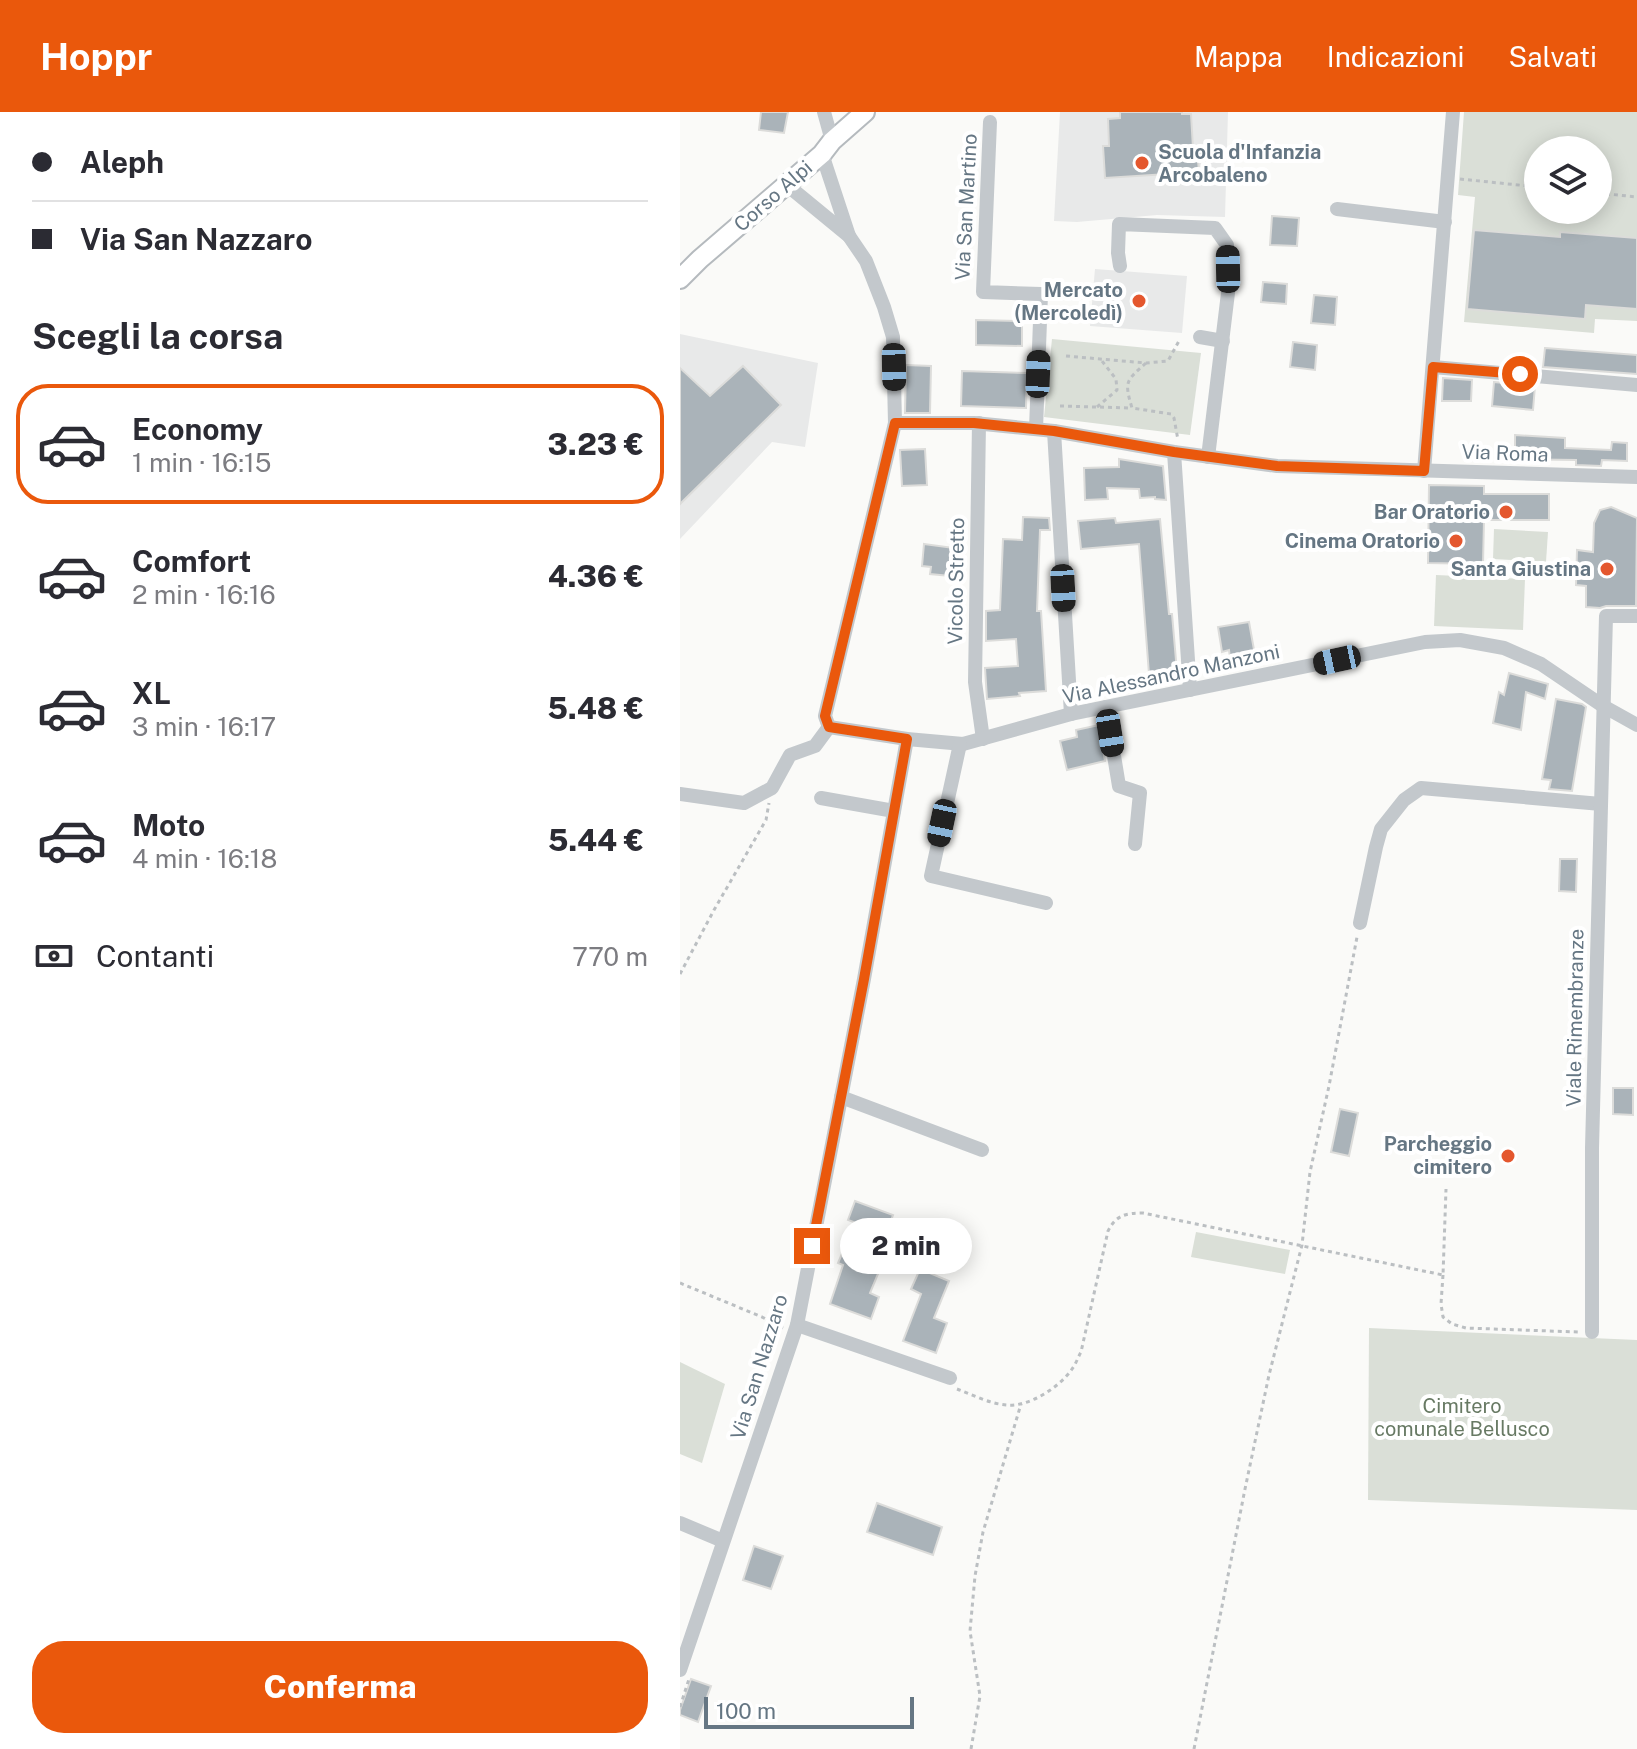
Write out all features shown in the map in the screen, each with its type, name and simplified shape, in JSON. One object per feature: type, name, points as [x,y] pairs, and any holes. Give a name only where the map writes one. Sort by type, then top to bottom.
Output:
[{"type":"main road","name":"Corso Alpi","points":[[680,279],[865,112]]},
{"type":"street","points":[[824,112],[827,147],[849,236]]},
{"type":"street","points":[[1424,471],[1453,112]]},
{"type":"street","name":"Via San Martino","points":[[990,122],[983,292],[1041,294],[1036,429]]},
{"type":"street","points":[[680,794],[744,803],[772,788],[790,755],[815,746],[829,727],[825,716],[895,423],[893,337],[866,261],[849,236],[787,185]]},
{"type":"street","points":[[1337,209],[1445,222]]},
{"type":"street","points":[[1120,266],[1119,224],[1215,228],[1227,245],[1228,293],[1209,453]]},
{"type":"street","points":[[1200,337],[1223,341]]},
{"type":"street","points":[[1433,367],[1637,385]]},
{"type":"street","name":"Via Roma","points":[[895,423],[979,423],[1054,431],[1277,466],[1637,477]]},
{"type":"street","name":"Vicolo Stretto","points":[[979,423],[975,682],[983,739]]},
{"type":"street","points":[[1054,431],[1071,714]]},
{"type":"street","points":[[1174,452],[1190,690]]},
{"type":"street","name":"Viale Rimembranze","points":[[1592,1332],[1592,1148],[1606,616],[1637,616]]},
{"type":"street","name":"Via Alessandro Manzoni","points":[[829,727],[960,744],[1071,714],[1425,642],[1460,640],[1504,648],[1541,664],[1637,725]]},
{"type":"street","points":[[1106,707],[1119,786],[1140,793],[1135,844]]},
{"type":"street","name":"Via San Nazzaro","points":[[685,1673],[723,1541],[796,1330],[907,739]]},
{"type":"street","points":[[960,744],[931,876],[1046,903]]},
{"type":"street","points":[[1360,923],[1381,829],[1404,800],[1421,788],[1601,804]]},
{"type":"street","points":[[821,798],[894,811]]},
{"type":"street","points":[[841,1097],[982,1150]]},
{"type":"street","points":[[796,1330],[949,1382]]},
{"type":"street","points":[[680,1523],[723,1541]]},
{"type":"path","points":[[1448,177],[1524,185]]},
{"type":"path","points":[[1612,194],[1637,197]]},
{"type":"path","points":[[1066,356],[1146,363],[1168,361],[1179,341]]},
{"type":"path","points":[[1100,359],[1116,379],[1117,390]]},
{"type":"path","points":[[1132,408],[1127,389],[1129,379],[1146,363]]},
{"type":"path","points":[[1097,407],[1117,390],[1127,389]]},
{"type":"path","points":[[1060,406],[1132,408],[1171,414],[1178,441],[1209,453]]},
{"type":"path","points":[[680,974],[766,820],[772,788]]},
{"type":"path","points":[[1194,1749],[1269,1375],[1302,1245],[1310,1172],[1360,923]]},
{"type":"path","points":[[1446,1189],[1443,1317],[1452,1324],[1466,1328],[1592,1332]]},
{"type":"path","points":[[949,1382],[1007,1406],[1042,1396],[1064,1379],[1074,1368],[1081,1352],[1108,1231],[1113,1221],[1126,1213],[1143,1213],[1443,1275]]},
{"type":"path","points":[[680,1283],[796,1330]]},
{"type":"path","points":[[971,1749],[980,1696],[970,1631],[975,1576],[987,1516],[1021,1404]]},
{"type":"path","points":[[680,1707],[685,1673]]},
{"type":"shaded area","name":"Scuola d'Infanzia Arcobaleno","points":[[1060,112],[1228,112],[1225,217],[1157,215],[1054,221]]},
{"type":"shaded area","name":"Mercato (Mercoledì)","points":[[1095,269],[1187,276],[1182,333],[1090,326]]},
{"type":"shaded area","points":[[680,334],[818,363],[805,447],[772,442],[680,539]]},
{"type":"green space","points":[[1464,112],[1637,112],[1637,321],[1595,319],[1594,333],[1464,322],[1475,197],[1458,195]]},
{"type":"green space","points":[[1052,339],[1201,353],[1190,435],[1044,417]]},
{"type":"green space","points":[[1494,529],[1548,532],[1546,562],[1493,559]]},
{"type":"green space","points":[[1436,575],[1525,579],[1523,630],[1434,626]]},
{"type":"green space","points":[[1196,1232],[1290,1250],[1285,1274],[1191,1257]]},
{"type":"green space","name":"Cimitero comunale Bellusco","points":[[1369,1328],[1637,1340],[1637,1510],[1368,1500]]},
{"type":"green space","points":[[680,1362],[725,1384],[702,1463],[680,1454]]},
{"type":"building","points":[[761,112],[788,112],[784,133],[759,130]]},
{"type":"building","points":[[1120,112],[1191,114],[1193,148],[1197,148],[1199,172],[1105,178],[1103,146],[1109,146],[1108,119],[1120,118]]},
{"type":"building","points":[[1272,216],[1299,218],[1297,246],[1270,245]]},
{"type":"building","points":[[1474,230],[1560,237],[1560,232],[1637,238],[1637,309],[1586,305],[1585,319],[1467,309]]},
{"type":"building","points":[[1263,282],[1287,284],[1286,304],[1261,302]]},
{"type":"building","points":[[1314,295],[1337,297],[1335,325],[1311,323]]},
{"type":"building","points":[[976,320],[1022,321],[1022,346],[976,345]]},
{"type":"building","points":[[1293,342],[1317,345],[1315,370],[1290,367]]},
{"type":"building","points":[[1545,348],[1637,355],[1637,374],[1543,367]]},
{"type":"building","points":[[906,365],[931,366],[930,413],[905,413]]},
{"type":"building","points":[[743,366],[781,405],[680,504],[680,368],[710,396]]},
{"type":"building","points":[[962,371],[1027,373],[1026,408],[961,406]]},
{"type":"building","points":[[1443,378],[1472,380],[1471,401],[1442,401]]},
{"type":"building","points":[[1494,382],[1535,386],[1533,410],[1492,406]]},
{"type":"building","points":[[1515,435],[1565,438],[1565,448],[1611,450],[1612,442],[1627,443],[1627,461],[1602,460],[1601,466],[1576,465],[1576,460],[1515,459]]},
{"type":"building","points":[[925,449],[927,485],[902,486],[900,450]]},
{"type":"building","points":[[1119,459],[1163,466],[1166,500],[1140,498],[1139,489],[1107,488],[1108,499],[1085,500],[1084,468],[1119,467]]},
{"type":"building","name":"Cinema Oratorio","points":[[1429,485],[1484,486],[1484,494],[1549,494],[1549,520],[1484,520],[1483,564],[1428,563]]},
{"type":"building","name":"Santa Giustina","points":[[1611,507],[1637,518],[1636,606],[1586,607],[1586,586],[1576,585],[1577,550],[1593,552],[1594,523],[1600,510]]},
{"type":"building","points":[[1023,517],[1049,518],[1050,530],[1040,530],[1037,611],[1041,611],[1046,691],[987,699],[985,668],[1018,666],[1016,639],[986,641],[986,611],[1000,610],[1003,539],[1022,540]]},
{"type":"building","points":[[1115,518],[1116,523],[1160,519],[1177,672],[1149,674],[1139,544],[1081,549],[1078,521]]},
{"type":"building","points":[[924,544],[954,548],[950,576],[930,574],[931,567],[922,566]]},
{"type":"building","points":[[1249,622],[1256,661],[1231,665],[1229,650],[1222,652],[1218,627]]},
{"type":"building","points":[[1509,673],[1548,684],[1545,699],[1526,692],[1521,730],[1493,723],[1499,692],[1504,695]]},
{"type":"building","points":[[1556,699],[1586,707],[1572,791],[1549,789],[1551,780],[1542,779]]},
{"type":"building","points":[[1099,725],[1105,761],[1067,770],[1060,741],[1077,737],[1076,730]]},
{"type":"building","points":[[1560,859],[1577,859],[1576,892],[1559,891]]},
{"type":"building","points":[[1613,1088],[1633,1088],[1633,1115],[1613,1114]]},
{"type":"building","points":[[1340,1109],[1358,1113],[1349,1156],[1331,1152]]},
{"type":"building","points":[[855,1201],[893,1215],[886,1234],[848,1220]]},
{"type":"building","points":[[847,1242],[885,1257],[870,1293],[879,1297],[871,1319],[830,1304],[843,1265],[838,1263]]},
{"type":"building","points":[[920,1269],[949,1281],[934,1318],[947,1323],[936,1353],[903,1341],[921,1294],[911,1289]]},
{"type":"building","points":[[877,1503],[942,1527],[933,1555],[867,1532]]},
{"type":"building","points":[[754,1546],[783,1556],[771,1589],[743,1580]]},
{"type":"building","points":[[691,1679],[711,1686],[698,1722],[680,1715]]},
{"type":"place","name":"Scuola d'Infanzia Arcobaleno","points":[[1142,163]]},
{"type":"place","name":"Mercato (Mercoledì)","points":[[1139,301]]},
{"type":"place","name":"Bar Oratorio","points":[[1506,512]]},
{"type":"place","name":"Cinema Oratorio","points":[[1456,541]]},
{"type":"place","name":"Santa Giustina","points":[[1607,569]]},
{"type":"place","name":"Parcheggio cimitero","points":[[1508,1156]]},
{"type":"route","points":[[812,1246],[907,739],[829,727],[825,716],[895,423],[974,423],[1054,431],[1277,466],[1424,471],[1433,367],[1520,374]]}]
